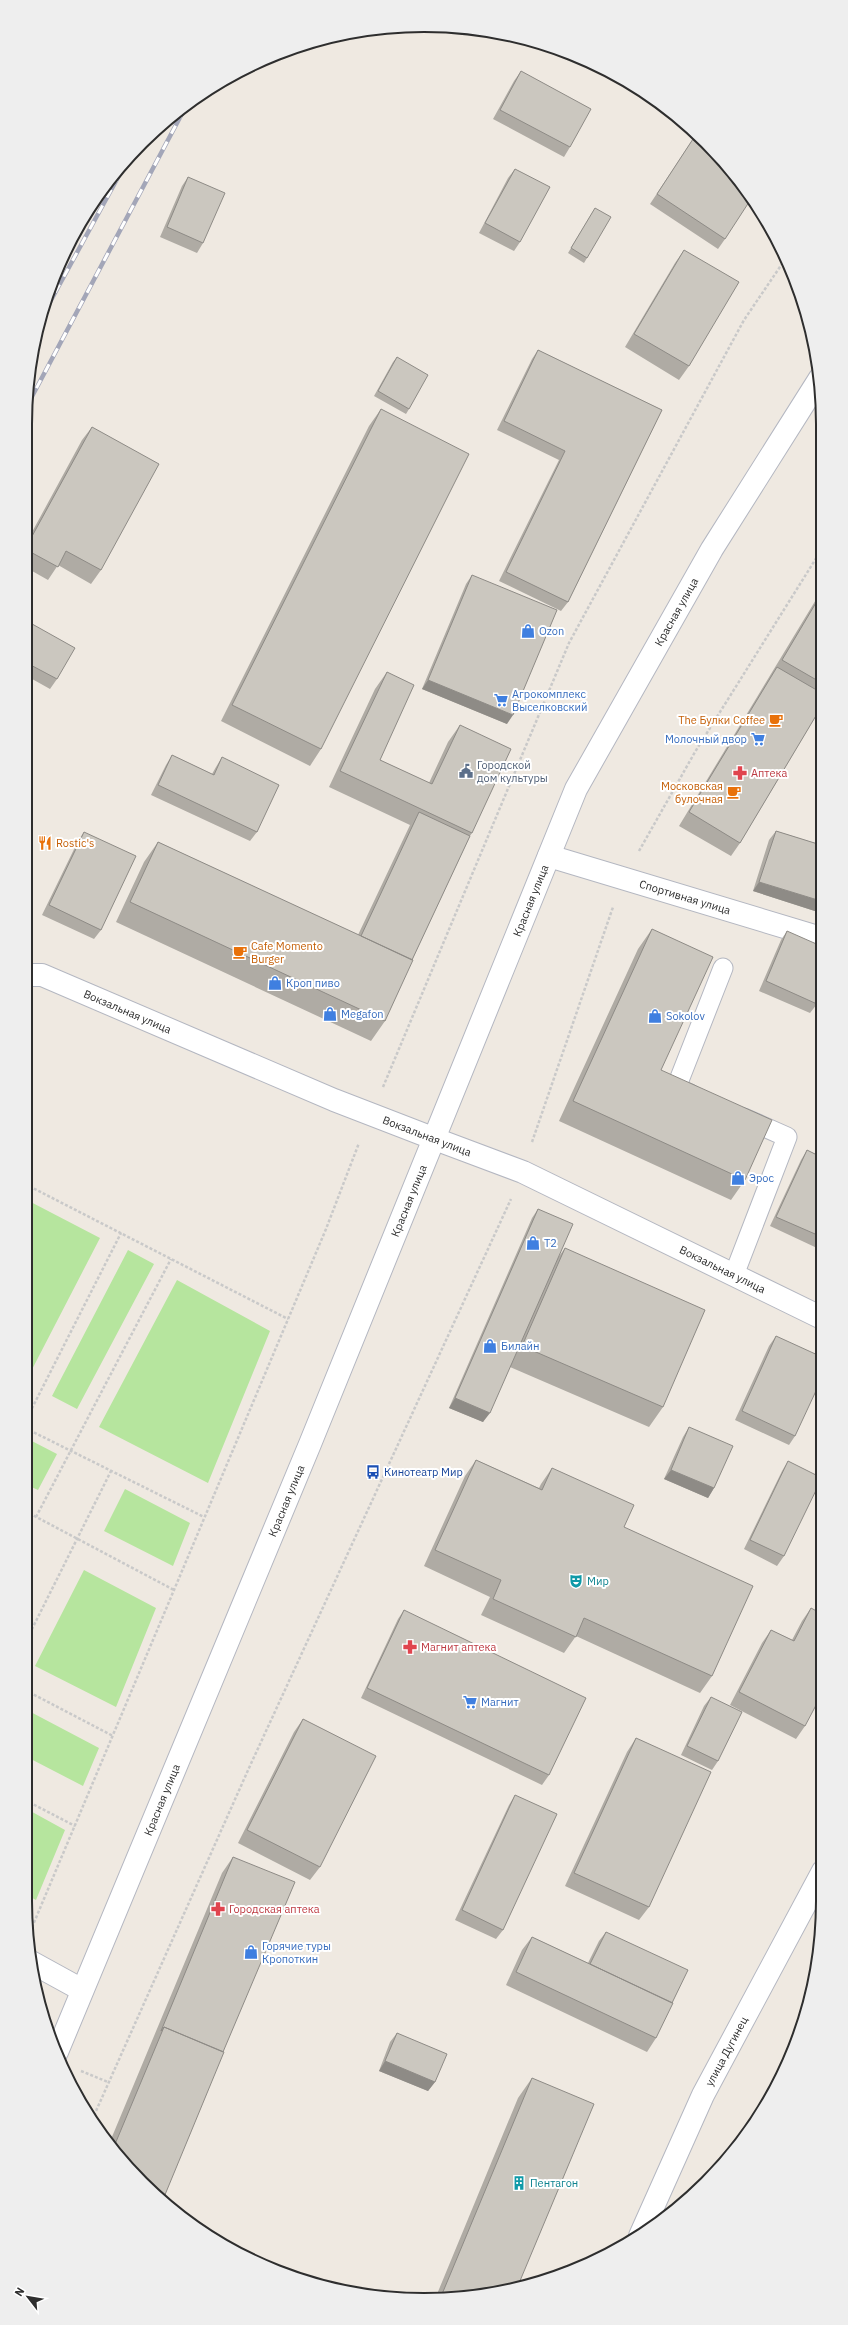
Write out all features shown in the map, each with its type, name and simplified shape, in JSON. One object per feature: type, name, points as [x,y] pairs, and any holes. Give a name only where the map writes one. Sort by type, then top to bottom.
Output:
[{"type":"main road","name":"Красная улица","points":[[60,2045],[435,1139],[576,789],[712,549],[814,387]]},
{"type":"main road","name":"Спортивная улица","points":[[549,856],[816,936]]},
{"type":"main road","name":"Вокзальная улица","points":[[32,976],[42,975],[334,1100],[523,1172],[816,1315]]},
{"type":"main road","name":"улица Дугинец","points":[[645,2225],[703,2095],[816,1884]]},
{"type":"main road","points":[[38,1966],[82,1990]]},
{"type":"lane","points":[[704,1100],[676,1088],[724,968]]},
{"type":"lane","points":[[725,1109],[787,1137],[734,1275]]},
{"type":"path","points":[[95,2113],[252,1761],[523,1172],[542,1108],[606,922],[631,865],[695,752],[816,558]]},
{"type":"path","points":[[32,1188],[288,1319]]},
{"type":"path","points":[[32,1408],[121,1234]]},
{"type":"path","points":[[36,1517],[171,1259]]},
{"type":"path","points":[[32,1431],[204,1517]]},
{"type":"path","points":[[32,1629],[111,1471]]},
{"type":"path","points":[[32,1515],[174,1590]]},
{"type":"path","points":[[32,1694],[113,1736]]},
{"type":"path","points":[[32,1804],[75,1826]]},
{"type":"path","points":[[75,2068],[108,2082]]},
{"type":"green space","points":[[32,1203],[100,1238],[32,1369]]},
{"type":"green space","points":[[128,1250],[154,1264],[77,1409],[52,1396]]},
{"type":"green space","points":[[177,1280],[270,1331],[208,1483],[99,1427]]},
{"type":"green space","points":[[32,1441],[57,1454],[38,1490],[32,1487]]},
{"type":"green space","points":[[125,1489],[190,1523],[173,1566],[104,1531]]},
{"type":"green space","points":[[84,1570],[156,1608],[116,1707],[35,1666]]},
{"type":"green space","points":[[32,1713],[99,1748],[83,1786],[32,1760]]},
{"type":"green space","points":[[32,1812],[65,1830],[36,1900],[32,1898]]},
{"type":"building","points":[[521,71],[591,109],[570,147],[500,110]]},
{"type":"building","points":[[693,139],[719,166],[748,203],[725,239],[657,194]]},
{"type":"building","points":[[515,169],[550,187],[520,242],[485,223]]},
{"type":"building","points":[[188,177],[225,193],[203,243],[167,227]]},
{"type":"building","points":[[595,208],[611,217],[587,258],[571,248]]},
{"type":"building","points":[[684,250],[739,282],[689,366],[634,334]]},
{"type":"building","points":[[538,350],[662,410],[568,602],[506,572],[565,451],[504,421]]},
{"type":"building","points":[[397,357],[428,375],[409,409],[378,391]]},
{"type":"building","points":[[381,409],[469,454],[321,749],[232,705]]},
{"type":"building","points":[[92,427],[159,464],[101,570],[66,551],[58,567],[32,553],[32,536]]},
{"type":"building","points":[[472,575],[557,610],[513,715],[428,680]]},
{"type":"building","points":[[816,603],[816,680],[782,660]]},
{"type":"building","points":[[32,624],[75,648],[57,679],[32,666]]},
{"type":"building","points":[[777,667],[816,690],[816,716],[740,843],[689,812]]},
{"type":"building","name":"Городской дом культуры","points":[[387,672],[414,685],[380,760],[432,784],[460,725],[511,749],[472,833],[340,771]]},
{"type":"building","points":[[172,755],[214,775],[222,757],[279,785],[257,832],[158,785]]},
{"type":"building","points":[[419,812],[470,836],[412,960],[361,936]]},
{"type":"building","points":[[776,831],[816,843],[816,899],[759,882]]},
{"type":"building","points":[[84,832],[136,856],[101,930],[49,905]]},
{"type":"building","points":[[158,842],[413,960],[385,1021],[130,902]]},
{"type":"building","points":[[652,929],[713,957],[661,1070],[772,1120],[745,1180],[573,1101]]},
{"type":"building","points":[[787,931],[816,944],[816,1004],[766,981]]},
{"type":"building","points":[[807,1150],[816,1154],[816,1234],[776,1217]]},
{"type":"building","points":[[538,1209],[573,1224],[490,1413],[455,1398]]},
{"type":"building","points":[[565,1248],[705,1310],[663,1407],[522,1346]]},
{"type":"building","points":[[776,1336],[816,1354],[816,1391],[795,1436],[742,1411]]},
{"type":"building","points":[[689,1427],[733,1446],[714,1488],[671,1470]]},
{"type":"building","name":"Мир","points":[[476,1460],[542,1490],[552,1468],[634,1505],[624,1527],[753,1586],[712,1676],[584,1618],[576,1637],[493,1599],[501,1580],[435,1550]]},
{"type":"building","points":[[788,1461],[816,1475],[816,1490],[784,1556],[750,1540]]},
{"type":"building","points":[[811,1608],[816,1611],[816,1705],[805,1726],[739,1692],[771,1630],[794,1641]]},
{"type":"building","name":"Магнит","points":[[404,1610],[586,1698],[549,1775],[367,1688]]},
{"type":"building","points":[[711,1697],[742,1712],[718,1761],[687,1746]]},
{"type":"building","points":[[303,1719],[376,1756],[320,1867],[247,1830]]},
{"type":"building","points":[[636,1738],[711,1772],[649,1907],[574,1873]]},
{"type":"building","points":[[515,1795],[557,1814],[503,1930],[462,1910]]},
{"type":"building","points":[[233,1857],[295,1882],[223,2052],[164,2027],[161,2031]]},
{"type":"building","points":[[606,1932],[688,1970],[672,2003],[590,1964]]},
{"type":"building","points":[[532,1937],[673,2003],[656,2038],[516,1972]]},
{"type":"building","points":[[164,2027],[224,2052],[165,2195],[147,2178],[116,2143]]},
{"type":"building","points":[[397,2033],[447,2054],[435,2082],[385,2061]]},
{"type":"building","name":"Пентагон","points":[[532,2078],[594,2104],[520,2281],[475,2290],[443,2292]]},
{"type":"railway","points":[[33,394],[180,117]]},
{"type":"railway","points":[[55,293],[115,182]]},
{"type":"place","name":"Ozon","points":[[528,631]]},
{"type":"place","name":"Агрокомплекс Выселковский","points":[[501,700]]},
{"type":"place","name":"The Булки Coffee","points":[[776,720]]},
{"type":"place","name":"Молочный двор","points":[[758,739]]},
{"type":"place","name":"Городской дом культуры","points":[[466,771]]},
{"type":"place","name":"Аптека","points":[[740,773]]},
{"type":"place","name":"Московская булочная","points":[[734,792]]},
{"type":"place","name":"Rostic's","points":[[45,843]]},
{"type":"place","name":"Cafe Momento Burger","points":[[240,952]]},
{"type":"place","name":"Кроп пиво","points":[[275,983]]},
{"type":"place","name":"Megafon","points":[[330,1014]]},
{"type":"place","name":"Sokolov","points":[[655,1016]]},
{"type":"place","name":"Эрос","points":[[738,1178]]},
{"type":"place","name":"T2","points":[[533,1243]]},
{"type":"place","name":"Билайн","points":[[490,1346]]},
{"type":"place","name":"Кинотеатр Мир","points":[[373,1472]]},
{"type":"place","name":"Мир","points":[[576,1581]]},
{"type":"place","name":"Магнит аптека","points":[[410,1647]]},
{"type":"place","name":"Магнит","points":[[470,1702]]},
{"type":"place","name":"Городская аптека","points":[[218,1909]]},
{"type":"place","name":"Горячие туры Кропоткин","points":[[251,1952]]},
{"type":"place","name":"Пентагон","points":[[519,2183]]}]
